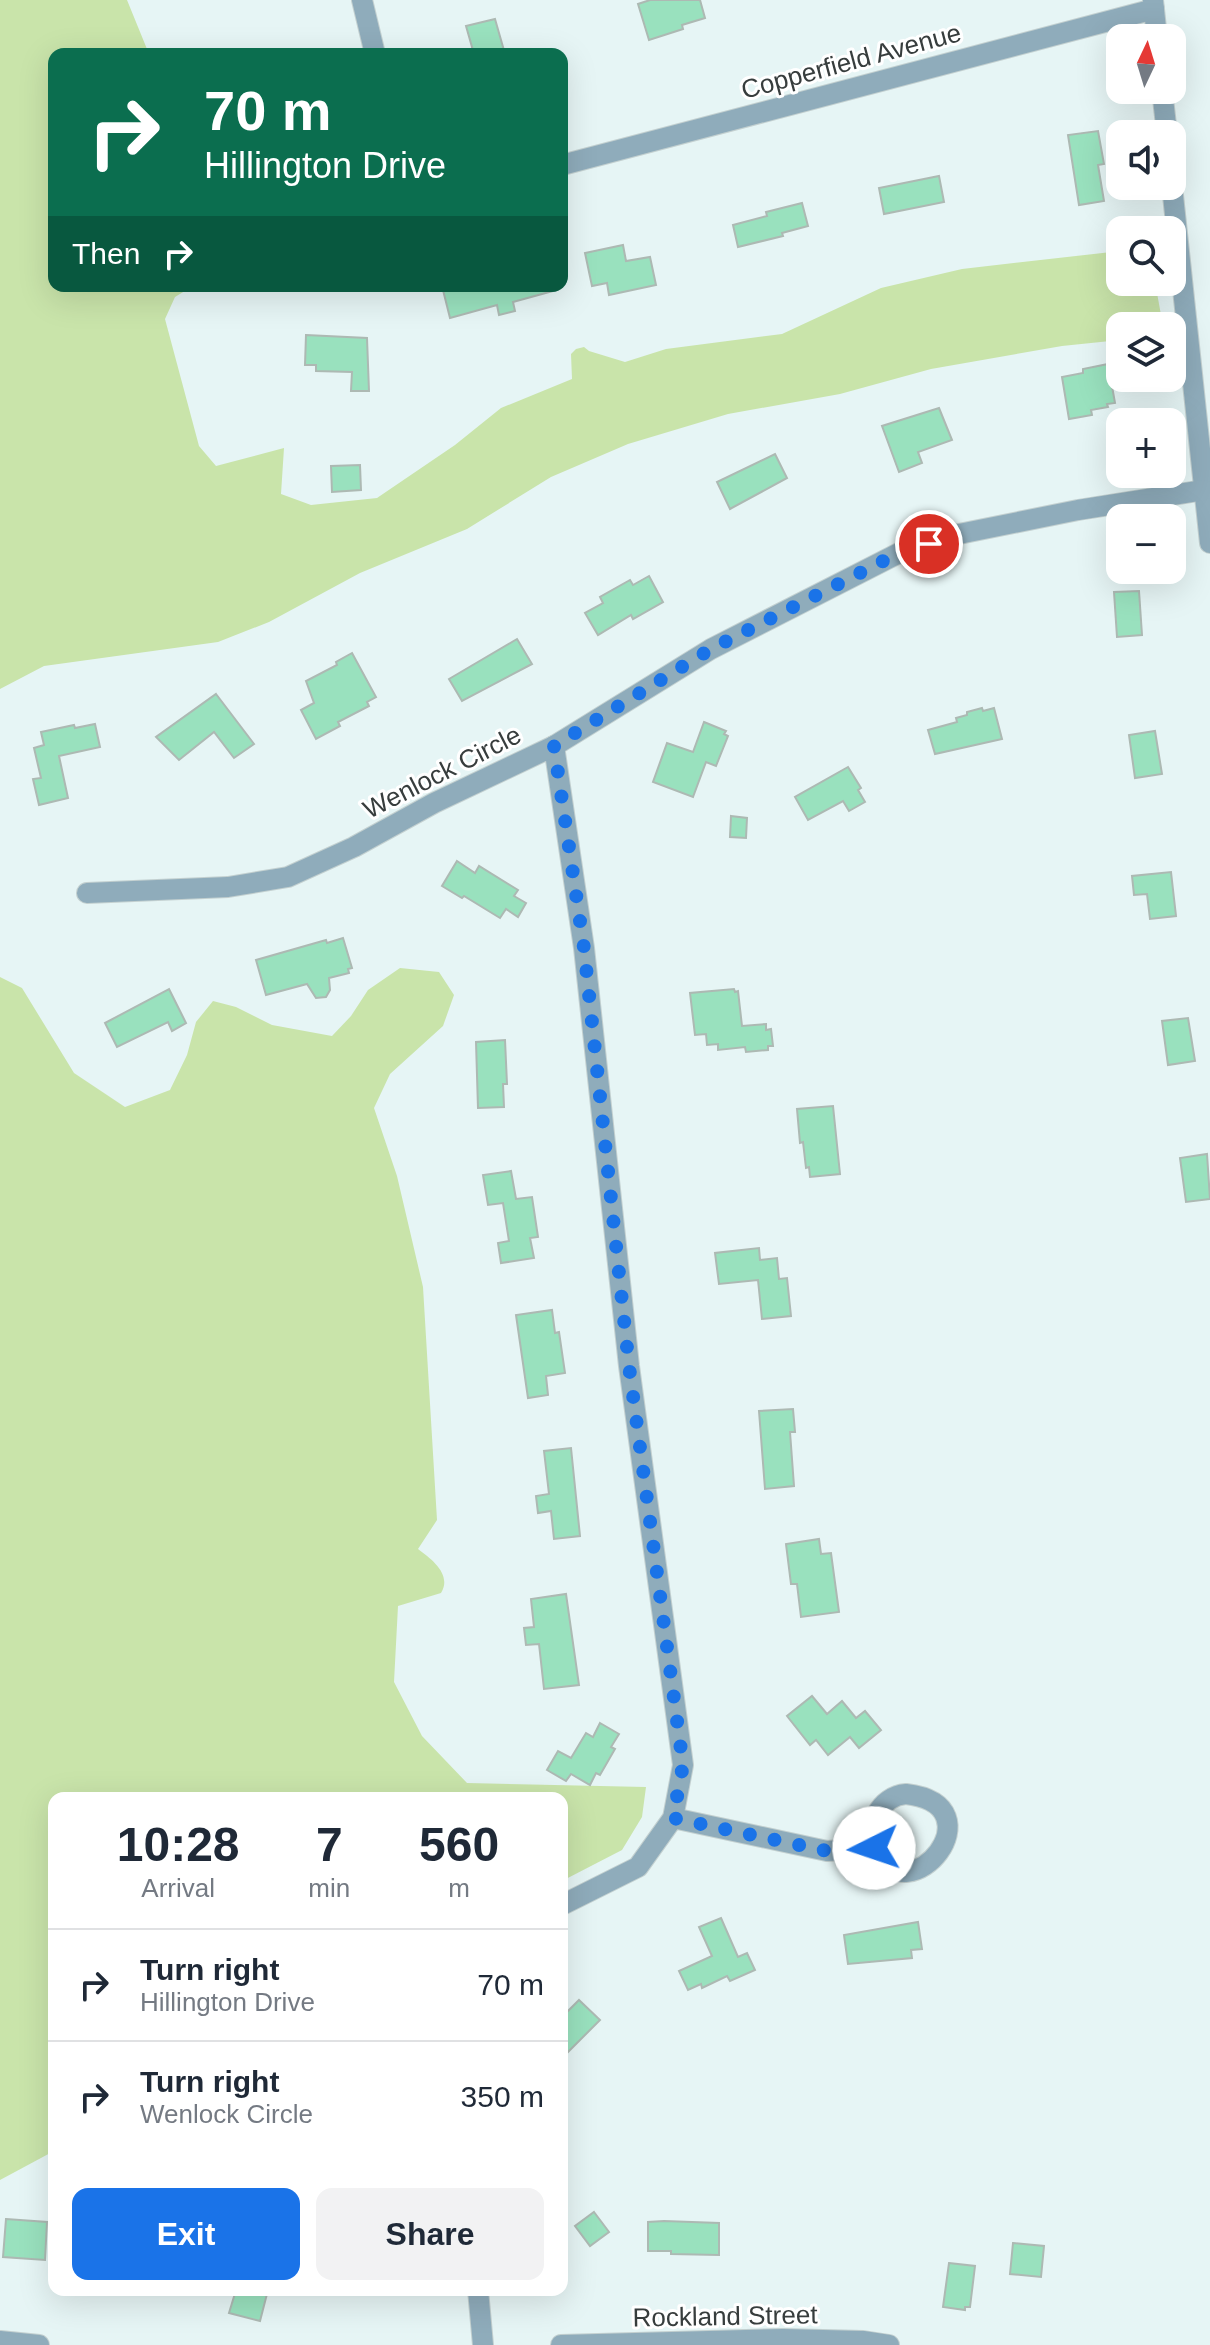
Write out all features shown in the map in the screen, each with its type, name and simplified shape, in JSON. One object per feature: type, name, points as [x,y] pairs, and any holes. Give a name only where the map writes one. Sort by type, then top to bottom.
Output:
[{"type":"street","points":[[362,0],[374,48]]},
{"type":"street","points":[[1153,4],[1155,24]]},
{"type":"street","name":"Copperfield Avenue","points":[[568,163],[1153,4]]},
{"type":"street","points":[[1173,200],[1210,543]]},
{"type":"street","name":"Wenlock Circle","points":[[87,893],[228,887],[288,877],[554,746],[711,649],[899,553],[959,534],[1078,510],[1204,490]]},
{"type":"street","points":[[554,746],[584,948],[629,1366],[683,1765],[673,1818],[638,1867],[568,1902]]},
{"type":"street","points":[[673,1818],[827,1851],[874,1848]]},
{"type":"street","points":[[479,2296],[483,2345]]},
{"type":"street","name":"Rockland Street","points":[[561,2345],[783,2339],[863,2341],[889,2345]]},
{"type":"street","points":[[0,2341],[39,2345]]},
{"type":"green space","points":[[0,0],[127,0],[147,48],[48,48],[48,292],[183,292],[175,297],[165,319],[199,446],[216,466],[284,448],[281,494],[311,505],[377,498],[455,445],[501,408],[572,379],[571,354],[584,347],[625,362],[666,349],[782,334],[881,288],[962,269],[1106,253],[1106,296],[1158,296],[1160,312],[1106,312],[1106,341],[931,369],[840,394],[728,414],[628,444],[551,477],[467,529],[360,573],[269,622],[218,642],[44,666],[0,689]]},
{"type":"green space","points":[[400,968],[439,972],[454,995],[443,1026],[390,1074],[374,1108],[397,1176],[423,1287],[437,1520],[418,1549],[435,1563],[444,1580],[441,1593],[398,1606],[394,1682],[422,1736],[467,1783],[646,1787],[642,1817],[622,1850],[568,1878],[568,1792],[48,1792],[48,2154],[0,2180],[0,977],[22,988],[74,1073],[125,1107],[170,1090],[187,1055],[196,1022],[213,1001],[236,1007],[272,1025],[332,1036],[351,1016],[368,990]]},
{"type":"building","points":[[650,0],[700,0],[705,18],[649,40],[638,4]]},
{"type":"building","points":[[495,19],[503,48],[472,48],[466,26]]},
{"type":"building","points":[[1098,131],[1104,164],[1098,165],[1104,201],[1079,205],[1068,135]]},
{"type":"building","points":[[939,176],[944,202],[884,214],[879,188]]},
{"type":"building","points":[[802,203],[808,226],[738,247],[733,225]]},
{"type":"building","points":[[623,245],[626,261],[650,257],[656,285],[609,295],[607,283],[592,286],[585,253]]},
{"type":"building","points":[[444,292],[549,292],[513,302],[515,311],[499,315],[497,305],[450,318]]},
{"type":"building","points":[[306,335],[367,338],[369,391],[351,391],[352,372],[316,371],[316,365],[305,365]]},
{"type":"building","points":[[1106,364],[1106,392],[1113,392],[1115,403],[1091,410],[1092,415],[1069,419],[1062,377],[1083,373],[1083,369]]},
{"type":"building","points":[[939,408],[952,440],[918,452],[922,463],[899,472],[882,426]]},
{"type":"building","points":[[775,454],[787,478],[730,509],[717,482]]},
{"type":"building","points":[[360,465],[361,490],[332,492],[331,466]]},
{"type":"building","points":[[649,576],[663,602],[633,619],[631,615],[598,635],[585,613],[603,603],[600,597],[630,580],[633,585]]},
{"type":"building","points":[[1139,591],[1142,635],[1117,637],[1114,592]]},
{"type":"building","points":[[517,639],[532,664],[462,701],[449,679]]},
{"type":"building","points":[[352,653],[376,697],[367,702],[369,706],[338,722],[340,726],[316,739],[301,710],[314,703],[306,681],[337,665],[336,662]]},
{"type":"building","points":[[216,694],[254,744],[234,758],[214,732],[179,760],[156,737]]},
{"type":"building","points":[[982,708],[983,711],[994,708],[1002,739],[935,754],[928,730],[957,722],[956,718]]},
{"type":"building","points":[[704,722],[726,731],[724,734],[728,736],[716,766],[706,762],[693,797],[653,782],[667,743],[693,752]]},
{"type":"building","points":[[95,724],[100,747],[59,756],[68,798],[39,805],[33,779],[41,778],[34,748],[44,745],[41,732]]},
{"type":"building","points":[[1155,731],[1162,774],[1135,778],[1129,735]]},
{"type":"building","points":[[848,767],[861,788],[858,790],[865,802],[849,811],[843,801],[808,820],[795,797]]},
{"type":"building","points":[[731,816],[747,818],[746,838],[730,837]]},
{"type":"building","points":[[457,861],[475,873],[479,866],[518,890],[514,896],[526,903],[518,917],[506,909],[500,918],[442,886]]},
{"type":"building","points":[[1171,872],[1176,916],[1150,919],[1147,894],[1134,895],[1132,876]]},
{"type":"building","points":[[343,938],[352,968],[348,969],[349,973],[329,978],[330,990],[326,997],[316,998],[307,984],[266,995],[256,960]]},
{"type":"building","points":[[169,989],[186,1023],[172,1031],[168,1022],[117,1047],[105,1023]]},
{"type":"building","points":[[738,991],[742,1026],[766,1024],[766,1030],[771,1029],[773,1046],[768,1046],[768,1050],[746,1052],[745,1047],[718,1050],[718,1044],[707,1045],[706,1034],[695,1035],[690,993]]},
{"type":"building","points":[[1188,1018],[1195,1061],[1168,1065],[1162,1021]]},
{"type":"building","points":[[505,1040],[507,1084],[503,1084],[504,1107],[478,1108],[476,1042]]},
{"type":"building","points":[[833,1106],[840,1174],[810,1177],[803,1142],[800,1143],[797,1109]]},
{"type":"building","points":[[1207,1154],[1210,1199],[1186,1202],[1180,1158]]},
{"type":"building","points":[[511,1171],[516,1199],[532,1197],[538,1237],[530,1238],[534,1258],[501,1263],[498,1243],[509,1241],[503,1203],[488,1205],[483,1175]]},
{"type":"building","points":[[759,1248],[760,1260],[777,1258],[779,1279],[787,1278],[791,1316],[762,1319],[758,1280],[719,1284],[715,1253]]},
{"type":"building","points":[[552,1310],[555,1333],[559,1332],[565,1373],[546,1376],[548,1395],[528,1398],[516,1315]]},
{"type":"building","points":[[793,1409],[795,1432],[790,1432],[794,1486],[765,1489],[759,1411]]},
{"type":"building","points":[[571,1448],[580,1536],[554,1539],[551,1511],[538,1513],[536,1496],[549,1494],[544,1451]]},
{"type":"building","points":[[819,1539],[821,1554],[831,1553],[839,1612],[801,1617],[797,1584],[791,1584],[786,1544]]},
{"type":"building","points":[[566,1594],[579,1685],[544,1689],[539,1644],[526,1645],[524,1628],[534,1627],[531,1599]]},
{"type":"building","points":[[812,1696],[827,1714],[842,1701],[856,1718],[865,1711],[881,1730],[859,1748],[850,1737],[828,1755],[816,1740],[810,1745],[787,1716]]},
{"type":"building","points":[[600,1723],[619,1734],[611,1747],[615,1749],[600,1775],[596,1773],[590,1785],[571,1774],[566,1781],[547,1770],[558,1751],[571,1758],[586,1733],[593,1737]]},
{"type":"building","points":[[721,1918],[738,1957],[747,1953],[755,1970],[730,1981],[727,1976],[702,1988],[701,1984],[688,1990],[679,1971],[712,1956],[699,1927]]},
{"type":"building","points":[[918,1922],[922,1949],[911,1950],[912,1958],[848,1964],[844,1935]]},
{"type":"building","points":[[579,2000],[600,2020],[568,2052],[568,2011]]},
{"type":"building","points":[[594,2212],[609,2232],[590,2246],[575,2226]]},
{"type":"building","points":[[6,2219],[47,2222],[45,2260],[3,2257]]},
{"type":"building","points":[[648,2222],[719,2223],[719,2255],[648,2251]]},
{"type":"building","points":[[1013,2243],[1044,2246],[1041,2277],[1010,2274]]},
{"type":"building","points":[[949,2263],[975,2266],[970,2307],[965,2307],[965,2310],[943,2307]]},
{"type":"building","points":[[234,2296],[266,2296],[260,2321],[229,2313]]},
{"type":"route","points":[[874,1848],[827,1851],[673,1818],[683,1765],[629,1366],[584,948],[554,746],[711,649],[899,553],[929,544]]}]
